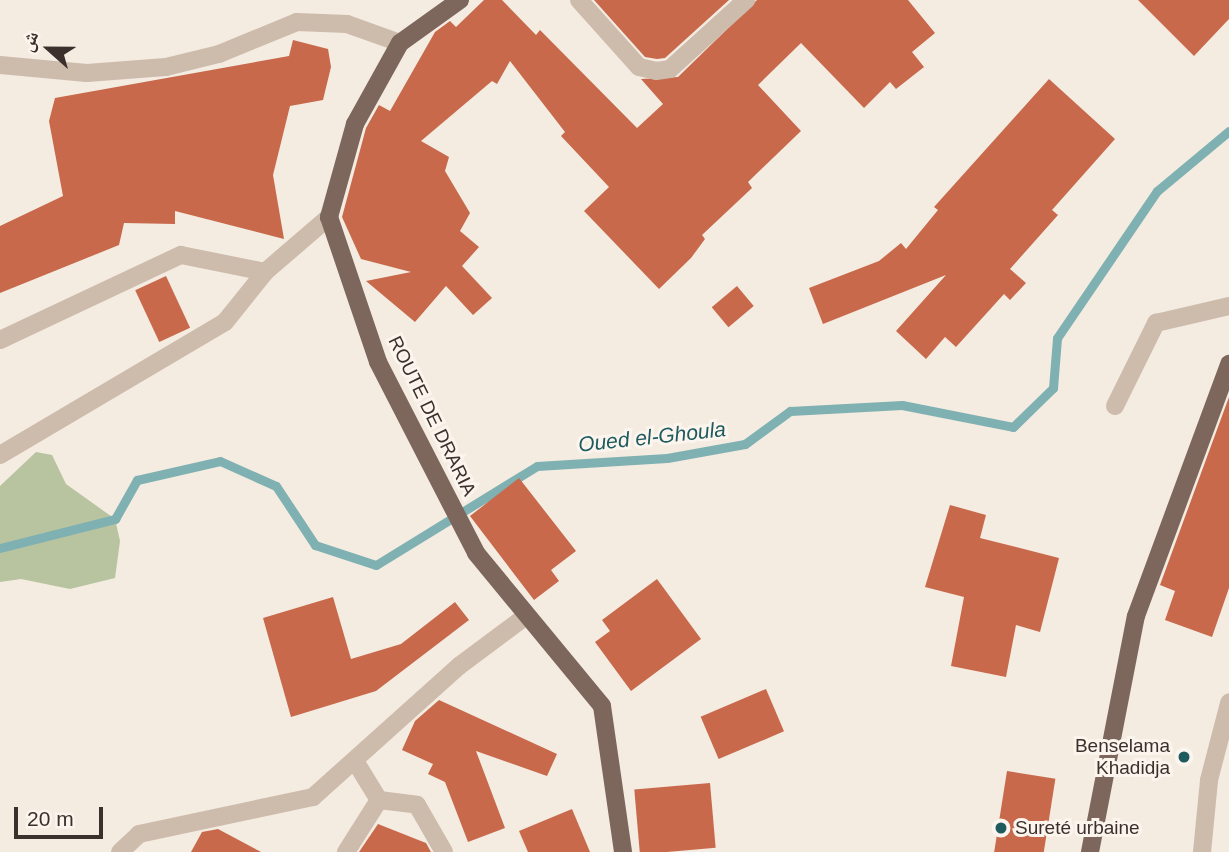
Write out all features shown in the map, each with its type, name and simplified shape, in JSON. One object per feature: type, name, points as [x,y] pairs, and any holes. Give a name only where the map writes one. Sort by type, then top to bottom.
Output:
[{"type":"main road","points":[[329,217],[355,124],[400,43],[460,0]]},
{"type":"main road","name":"ROUTE DE DRARIA","points":[[329,217],[379,362],[476,553],[602,705],[623,852]]},
{"type":"main road","points":[[1090,852],[1136,616],[1229,364]]},
{"type":"street","points":[[579,0],[639,66],[656,71],[670,69],[746,0]]},
{"type":"street","points":[[0,65],[87,73],[166,67],[219,54],[297,22],[347,24],[400,43]]},
{"type":"street","points":[[0,455],[225,322],[265,272],[329,217]]},
{"type":"street","points":[[0,340],[181,255],[265,272]]},
{"type":"street","points":[[1115,406],[1156,323],[1229,306]]},
{"type":"street","points":[[120,852],[139,834],[313,797],[459,666],[526,616]]},
{"type":"street","points":[[1202,852],[1209,780],[1229,703]]},
{"type":"street","points":[[355,761],[379,800]]},
{"type":"street","points":[[346,852],[379,800]]},
{"type":"street","points":[[379,800],[417,805],[444,852]]},
{"type":"green space","points":[[36,452],[52,455],[66,484],[115,519],[120,541],[115,578],[70,589],[21,579],[0,582],[0,486]]},
{"type":"building","points":[[484,0],[502,0],[536,35],[540,30],[637,128],[663,104],[641,79],[678,77],[757,0],[908,0],[935,33],[912,52],[924,67],[896,89],[890,82],[864,108],[801,43],[758,85],[801,131],[748,182],[752,188],[702,235],[705,239],[691,258],[659,289],[584,211],[609,187],[561,136],[565,132],[510,61],[497,84],[492,81],[421,141],[449,157],[445,171],[470,213],[460,231],[479,247],[462,266],[492,298],[473,315],[446,286],[415,322],[366,281],[411,272],[361,259],[342,217],[366,128],[379,105],[390,111],[435,32],[450,21],[456,27]]},
{"type":"building","points":[[594,0],[729,0],[665,58],[657,59],[645,57]]},
{"type":"building","points":[[1138,0],[1229,0],[1229,19],[1194,56]]},
{"type":"building","points":[[293,40],[328,49],[331,67],[323,100],[290,106],[273,175],[284,239],[175,211],[175,224],[124,223],[119,245],[0,293],[0,226],[63,196],[49,121],[55,98],[289,56]]},
{"type":"building","points":[[1049,79],[1115,139],[1052,210],[1058,215],[1010,269],[1026,283],[1010,300],[1004,294],[956,347],[945,337],[926,359],[896,331],[946,275],[823,324],[809,288],[879,261],[901,243],[906,249],[938,210],[934,207]]},
{"type":"building","points":[[166,276],[190,328],[159,342],[135,290]]},
{"type":"building","points":[[737,286],[754,306],[728,327],[712,307]]},
{"type":"building","points":[[1229,397],[1229,588],[1212,637],[1165,620],[1175,591],[1160,585]]},
{"type":"building","points":[[519,478],[576,551],[551,570],[559,581],[534,600],[470,516]]},
{"type":"building","points":[[950,505],[986,515],[980,538],[1059,558],[1040,632],[1016,625],[1006,677],[951,666],[964,597],[925,587]]},
{"type":"building","points":[[657,579],[701,639],[631,691],[595,642],[610,631],[602,620]]},
{"type":"building","points":[[333,597],[351,659],[401,644],[455,602],[469,620],[376,691],[291,717],[263,618]]},
{"type":"building","points":[[766,689],[784,731],[719,759],[701,717]]},
{"type":"building","points":[[439,700],[557,754],[547,776],[476,751],[505,828],[468,842],[445,782],[428,774],[433,764],[402,750],[415,721]]},
{"type":"building","points":[[1007,771],[1055,779],[1044,852],[994,852]]},
{"type":"building","points":[[710,783],[716,848],[640,852],[634,790]]},
{"type":"building","points":[[572,809],[590,852],[528,852],[519,831]]},
{"type":"building","points":[[378,824],[426,843],[431,852],[359,852]]},
{"type":"building","points":[[218,829],[261,852],[191,852],[202,832]]},
{"type":"waterway","name":"Oued el-Ghoula","points":[[0,548],[115,519],[137,480],[220,461],[276,486],[315,545],[376,565],[537,466],[667,458],[745,444],[790,411],[902,405],[1013,427],[1053,388],[1057,338],[1157,191],[1229,131]]},
{"type":"place","name":"Benselama Khadidja","points":[[1184,757]]},
{"type":"place","name":"Sureté urbaine","points":[[1001,828]]}]
